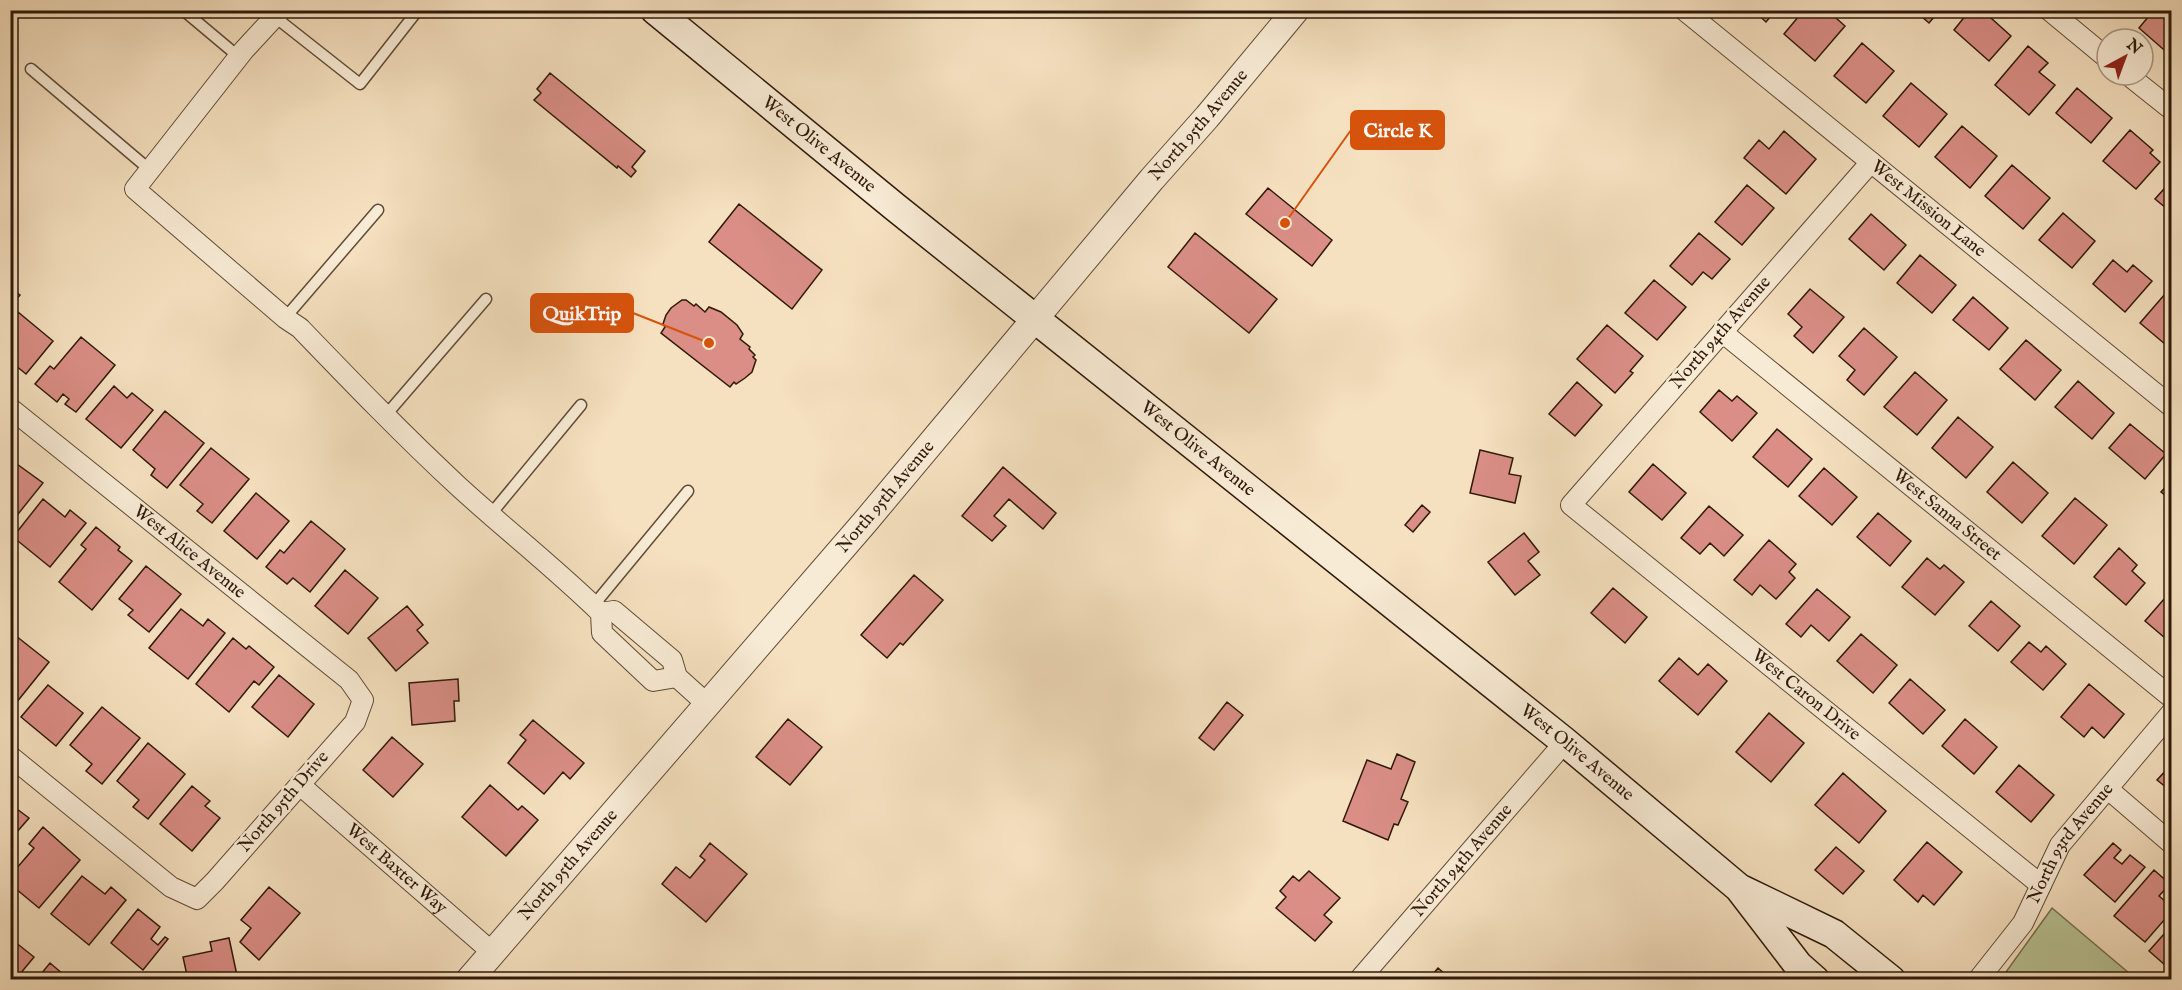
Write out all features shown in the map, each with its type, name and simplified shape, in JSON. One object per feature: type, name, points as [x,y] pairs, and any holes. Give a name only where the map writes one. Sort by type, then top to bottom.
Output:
[{"type":"main road","name":"West Olive Avenue","points":[[655,10],[1035,319],[1565,742],[1739,888],[1798,965],[1815,980]]},
{"type":"main road","name":"West Olive Avenue","points":[[1739,888],[1834,934],[1891,980]]},
{"type":"street","name":"North 95th Avenue","points":[[469,980],[865,522],[1296,10]]},
{"type":"street","name":"West Mission Lane","points":[[1684,10],[2172,407]]},
{"type":"street","points":[[2049,10],[2095,48]]},
{"type":"street","points":[[278,14],[239,57],[135,189],[285,318],[300,328],[458,485],[573,585],[597,609],[602,633],[653,681],[677,678]]},
{"type":"street","points":[[2143,87],[2172,111]]},
{"type":"street","name":"North 94th Avenue","points":[[1571,505],[1871,162]]},
{"type":"street","name":"West Sanna Street","points":[[1722,332],[2172,699]]},
{"type":"street","name":"West Alice Avenue","points":[[10,408],[349,680],[363,700]]},
{"type":"street","name":"West Caron Drive","points":[[1571,505],[2041,885]]},
{"type":"street","points":[[597,609],[614,611],[672,660],[677,678],[707,704]]},
{"type":"street","name":"North 95th Drive","points":[[10,756],[171,886],[197,899],[355,722],[363,700]]},
{"type":"street","name":"North 93rd Avenue","points":[[1978,980],[2023,923],[2060,846],[2172,712]]},
{"type":"street","name":"North 94th Avenue","points":[[1359,980],[1565,742]]},
{"type":"street","name":"West Baxter Way","points":[[300,785],[492,952]]},
{"type":"street","points":[[2108,789],[2172,844]]},
{"type":"lane","points":[[183,10],[239,57]]},
{"type":"lane","points":[[278,14],[360,84],[418,10]]},
{"type":"lane","points":[[32,69],[150,170]]},
{"type":"lane","points":[[285,318],[378,210]]},
{"type":"lane","points":[[386,415],[486,298]]},
{"type":"lane","points":[[491,514],[580,405]]},
{"type":"lane","points":[[597,609],[688,491]]},
{"type":"green space","points":[[2052,908],[2136,979],[2001,979]]},
{"type":"building","points":[[1753,10],[1776,10],[1766,22]]},
{"type":"building","points":[[1804,10],[1827,10],[1845,26],[1815,61],[1784,34]]},
{"type":"building","points":[[1914,10],[1940,10],[1929,23]]},
{"type":"building","points":[[1970,10],[1982,10],[2011,36],[1989,61],[1954,30]]},
{"type":"building","points":[[2154,10],[2172,11],[2171,56],[2155,42],[2155,27],[2140,27]]},
{"type":"building","points":[[1862,43],[1894,71],[1866,103],[1834,76]]},
{"type":"building","points":[[2028,46],[2048,63],[2039,72],[2055,85],[2029,115],[1995,85]]},
{"type":"building","points":[[550,73],[645,151],[632,167],[636,171],[631,177],[534,100],[541,93],[537,89]]},
{"type":"building","points":[[1911,83],[1947,114],[1919,147],[1883,116]]},
{"type":"building","points":[[2077,88],[2112,118],[2091,143],[2056,113]]},
{"type":"building","points":[[1962,126],[1997,156],[1970,188],[1935,157]]},
{"type":"building","points":[[2130,130],[2153,150],[2150,153],[2160,162],[2136,189],[2103,161]]},
{"type":"building","points":[[1784,131],[1816,159],[1786,194],[1744,158],[1759,140],[1769,149]]},
{"type":"building","points":[[2012,165],[2050,198],[2023,229],[1985,196]]},
{"type":"building","points":[[2172,180],[2172,213],[2155,199]]},
{"type":"building","points":[[1747,185],[1774,208],[1742,245],[1715,222]]},
{"type":"building","points":[[1268,188],[1332,240],[1312,266],[1246,214]]},
{"type":"building","points":[[739,204],[822,270],[792,309],[709,242]]},
{"type":"building","points":[[2063,213],[2095,241],[2072,268],[2039,240]]},
{"type":"building","points":[[1871,214],[1906,245],[1884,270],[1849,239]]},
{"type":"building","points":[[1195,233],[1277,299],[1249,333],[1168,267]]},
{"type":"building","points":[[1699,233],[1730,259],[1712,279],[1703,272],[1692,285],[1670,266]]},
{"type":"building","points":[[1920,255],[1956,285],[1932,313],[1897,283]]},
{"type":"building","points":[[2113,260],[2127,272],[2133,265],[2152,281],[2125,312],[2093,284]]},
{"type":"building","points":[[1654,280],[1686,307],[1657,340],[1625,313]]},
{"type":"building","points":[[10,287],[20,295],[10,306]]},
{"type":"building","points":[[1810,289],[1844,317],[1813,353],[1794,336],[1802,327],[1788,314]]},
{"type":"building","points":[[2165,294],[2172,300],[2172,350],[2140,323]]},
{"type":"building","points":[[1973,297],[2008,328],[1989,350],[1953,320]]},
{"type":"building","points":[[682,300],[694,306],[696,304],[705,312],[709,307],[721,312],[737,325],[743,334],[740,339],[750,347],[749,349],[755,355],[753,357],[756,360],[752,372],[736,384],[734,382],[730,387],[661,333],[665,327],[663,324],[666,315]]},
{"type":"building","points":[[18,312],[53,341],[26,374],[10,361],[10,322]]},
{"type":"building","points":[[1607,325],[1643,356],[1630,371],[1633,373],[1615,393],[1577,359]]},
{"type":"building","points":[[1864,328],[1897,357],[1864,395],[1847,380],[1855,370],[1839,356]]},
{"type":"building","points":[[81,337],[115,365],[76,412],[65,404],[69,399],[63,394],[57,402],[35,384],[50,366],[54,369]]},
{"type":"building","points":[[2026,340],[2061,370],[2035,400],[2000,369]]},
{"type":"building","points":[[1915,372],[1947,400],[1917,435],[1884,407]]},
{"type":"building","points":[[2078,381],[2114,413],[2092,439],[2055,407]]},
{"type":"building","points":[[1577,382],[1602,405],[1575,436],[1549,414]]},
{"type":"building","points":[[114,386],[127,398],[132,393],[153,410],[121,448],[86,419]]},
{"type":"building","points":[[1719,390],[1732,401],[1737,396],[1757,413],[1732,441],[1700,412]]},
{"type":"building","points":[[165,411],[204,443],[167,488],[151,475],[155,469],[133,450]]},
{"type":"building","points":[[1958,417],[1993,447],[1966,478],[1932,448]]},
{"type":"building","points":[[2130,424],[2166,454],[2145,479],[2109,448]]},
{"type":"building","points":[[1777,429],[1812,459],[1788,487],[1753,457]]},
{"type":"building","points":[[211,448],[249,479],[212,523],[197,511],[203,504],[180,485]]},
{"type":"building","points":[[1480,450],[1513,458],[1509,474],[1521,476],[1515,503],[1470,493]]},
{"type":"building","points":[[10,459],[43,483],[10,524]]},
{"type":"building","points":[[2013,462],[2048,493],[2022,523],[1987,492]]},
{"type":"building","points":[[1653,464],[1686,493],[1662,520],[1629,492]]},
{"type":"building","points":[[1003,467],[1056,513],[1043,529],[1009,499],[994,516],[1006,526],[992,541],[962,516]]},
{"type":"building","points":[[1824,468],[1857,497],[1832,525],[1799,496]]},
{"type":"building","points":[[2172,480],[2172,501],[2161,492]]},
{"type":"building","points":[[256,493],[289,521],[257,559],[224,531]]},
{"type":"building","points":[[2075,498],[2107,525],[2074,564],[2042,536]]},
{"type":"building","points":[[43,499],[65,517],[70,510],[86,523],[50,567],[13,537]]},
{"type":"building","points":[[1422,505],[1430,512],[1413,532],[1405,525]]},
{"type":"building","points":[[1709,506],[1743,535],[1724,556],[1710,543],[1700,554],[1681,538]]},
{"type":"building","points":[[1878,513],[1911,541],[1890,566],[1857,537]]},
{"type":"building","points":[[311,521],[345,549],[310,592],[293,578],[287,584],[266,567],[280,550],[284,553]]},
{"type":"building","points":[[96,527],[120,547],[118,550],[132,561],[92,610],[59,582],[86,549],[81,545]]},
{"type":"building","points":[[1524,533],[1539,552],[1528,561],[1540,575],[1515,595],[1488,562]]},
{"type":"building","points":[[1769,540],[1796,564],[1789,572],[1795,578],[1776,599],[1760,585],[1752,595],[1734,580]]},
{"type":"building","points":[[2119,548],[2137,565],[2132,571],[2145,583],[2126,605],[2094,577]]},
{"type":"building","points":[[1927,558],[1940,569],[1944,565],[1964,582],[1935,615],[1902,587]]},
{"type":"building","points":[[146,566],[181,594],[149,632],[128,615],[133,610],[119,599]]},
{"type":"building","points":[[345,570],[378,598],[348,634],[315,606]]},
{"type":"building","points":[[914,575],[943,600],[903,645],[900,643],[887,658],[861,635]]},
{"type":"building","points":[[1613,588],[1647,617],[1625,643],[1591,613]]},
{"type":"building","points":[[1817,589],[1850,617],[1829,641],[1811,625],[1801,637],[1786,624]]},
{"type":"building","points":[[2172,592],[2172,644],[2145,621]]},
{"type":"building","points":[[1991,601],[2020,626],[1998,651],[1969,626]]},
{"type":"building","points":[[407,606],[423,625],[417,630],[428,643],[396,671],[368,638]]},
{"type":"building","points":[[181,609],[203,626],[208,619],[225,633],[188,679],[149,648]]},
{"type":"building","points":[[11,632],[49,662],[10,708]]},
{"type":"building","points":[[1861,634],[1897,665],[1873,693],[1837,661]]},
{"type":"building","points":[[233,638],[246,649],[249,646],[274,667],[259,685],[254,681],[229,712],[196,684]]},
{"type":"building","points":[[2029,642],[2041,652],[2046,646],[2066,664],[2043,690],[2011,662]]},
{"type":"building","points":[[1679,658],[1698,675],[1708,664],[1727,681],[1698,715],[1659,681]]},
{"type":"building","points":[[279,675],[314,704],[288,737],[252,707]]},
{"type":"building","points":[[458,679],[459,701],[454,701],[455,721],[412,725],[409,683]]},
{"type":"building","points":[[1910,679],[1945,710],[1923,734],[1889,703]]},
{"type":"building","points":[[2089,684],[2124,714],[2104,738],[2092,727],[2084,737],[2061,717]]},
{"type":"building","points":[[48,685],[83,713],[56,746],[21,717]]},
{"type":"building","points":[[1227,702],[1243,715],[1214,750],[1199,738]]},
{"type":"building","points":[[102,707],[140,738],[102,784],[86,771],[92,764],[70,745]]},
{"type":"building","points":[[1769,713],[1804,743],[1771,782],[1736,752]]},
{"type":"building","points":[[788,719],[822,747],[790,785],[756,757]]},
{"type":"building","points":[[1965,719],[1997,747],[1974,774],[1942,746]]},
{"type":"building","points":[[533,720],[584,763],[570,779],[563,772],[544,794],[508,763],[526,740],[520,735]]},
{"type":"building","points":[[392,737],[423,764],[393,797],[363,770]]},
{"type":"building","points":[[148,743],[185,774],[148,819],[133,807],[139,800],[117,781]]},
{"type":"building","points":[[1397,754],[1415,762],[1401,799],[1408,802],[1398,825],[1394,824],[1388,840],[1343,821],[1367,760],[1391,769]]},
{"type":"building","points":[[2172,764],[2172,792],[2157,780]]},
{"type":"building","points":[[2019,765],[2054,795],[2031,822],[1996,792]]},
{"type":"building","points":[[1843,773],[1886,811],[1859,843],[1815,805]]},
{"type":"building","points":[[490,785],[518,810],[522,806],[538,820],[506,856],[462,817]]},
{"type":"building","points":[[192,786],[210,801],[205,806],[220,818],[192,851],[160,824]]},
{"type":"building","points":[[13,806],[29,818],[10,840],[10,809]]},
{"type":"building","points":[[43,827],[80,860],[39,908],[10,884],[10,876],[34,848],[29,844]]},
{"type":"building","points":[[1927,842],[1962,872],[1934,905],[1923,895],[1918,902],[1894,880]]},
{"type":"building","points":[[710,843],[747,874],[706,922],[662,884],[676,867],[690,878],[705,860],[700,856]]},
{"type":"building","points":[[2113,843],[2121,850],[2114,858],[2122,864],[2130,855],[2145,867],[2115,902],[2084,875]]},
{"type":"building","points":[[1836,847],[1864,871],[1843,894],[1815,870]]},
{"type":"building","points":[[2154,870],[2170,884],[2159,896],[2172,907],[2172,911],[2145,942],[2114,916]]},
{"type":"building","points":[[1309,871],[1340,898],[1324,915],[1332,922],[1315,941],[1276,908],[1286,897],[1280,891],[1293,876],[1299,881]]},
{"type":"building","points":[[82,876],[105,894],[111,887],[126,900],[89,945],[51,914]]},
{"type":"building","points":[[269,887],[300,913],[259,960],[240,942],[251,928],[241,920]]},
{"type":"building","points":[[138,909],[160,927],[151,939],[158,945],[165,937],[168,939],[143,970],[111,943]]},
{"type":"building","points":[[2172,925],[2172,971],[2149,951]]},
{"type":"building","points":[[10,938],[34,957],[15,980],[10,980]]},
{"type":"building","points":[[229,938],[238,980],[188,980],[183,957],[212,951],[210,942]]},
{"type":"building","points":[[50,963],[70,980],[36,980]]},
{"type":"building","points":[[1438,968],[1452,980],[1428,980]]},
{"type":"place","name":"Circle K","points":[[1285,223]]},
{"type":"place","name":"QuikTrip","points":[[709,343]]}]
